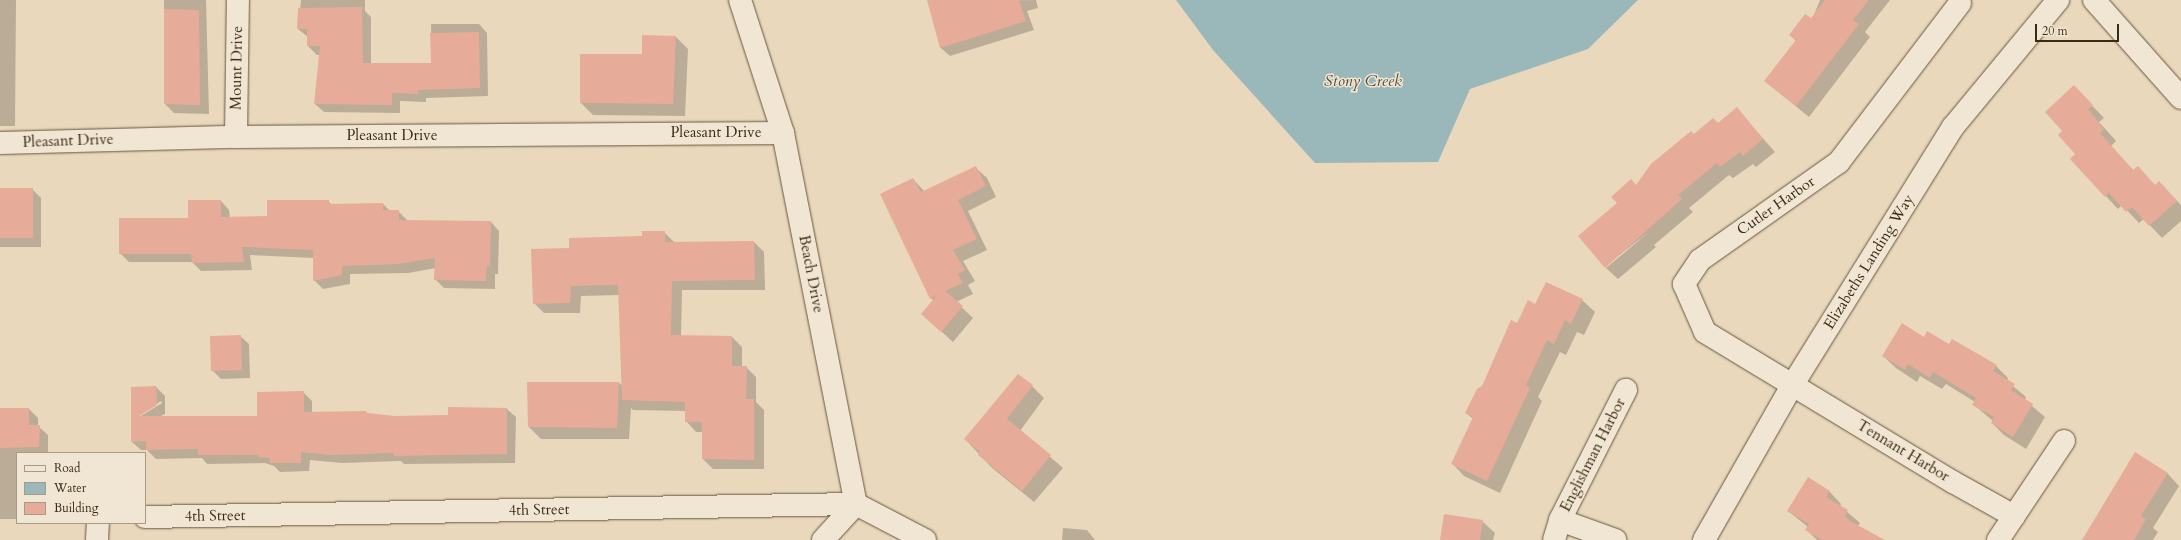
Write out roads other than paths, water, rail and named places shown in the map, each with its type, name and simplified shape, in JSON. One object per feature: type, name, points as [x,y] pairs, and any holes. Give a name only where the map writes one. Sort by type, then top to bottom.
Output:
[{"type":"street","name":"Mount Drive","points":[[236,137],[238,0]]},
{"type":"street","name":"Beach Drive","points":[[740,0],[783,133],[856,504]]},
{"type":"street","name":"Elizabeths Landing Way","points":[[1704,540],[1793,384],[1954,126],[2058,0]]},
{"type":"street","points":[[2094,0],[2181,98]]},
{"type":"street","name":"Cutler Harbor","points":[[1793,384],[1704,332],[1684,284],[1700,260],[1839,162],[1960,3]]},
{"type":"street","name":"Pleasant Drive","points":[[0,143],[236,137],[783,133]]},
{"type":"street","name":"Tennant Harbor","points":[[1793,384],[1953,482],[2014,516]]},
{"type":"street","name":"Englishman Harbor","points":[[1615,540],[1557,530],[1626,390]]},
{"type":"street","points":[[1998,540],[2064,441]]},
{"type":"street","points":[[823,540],[856,504]]},
{"type":"street","name":"4th Street","points":[[146,517],[856,504],[925,540]]},
{"type":"street","points":[[97,540],[98,524]]},
{"type":"water","name":"Stony Creek","points":[[1176,0],[1638,0],[1588,49],[1470,89],[1438,162],[1315,163],[1213,50]]}]
